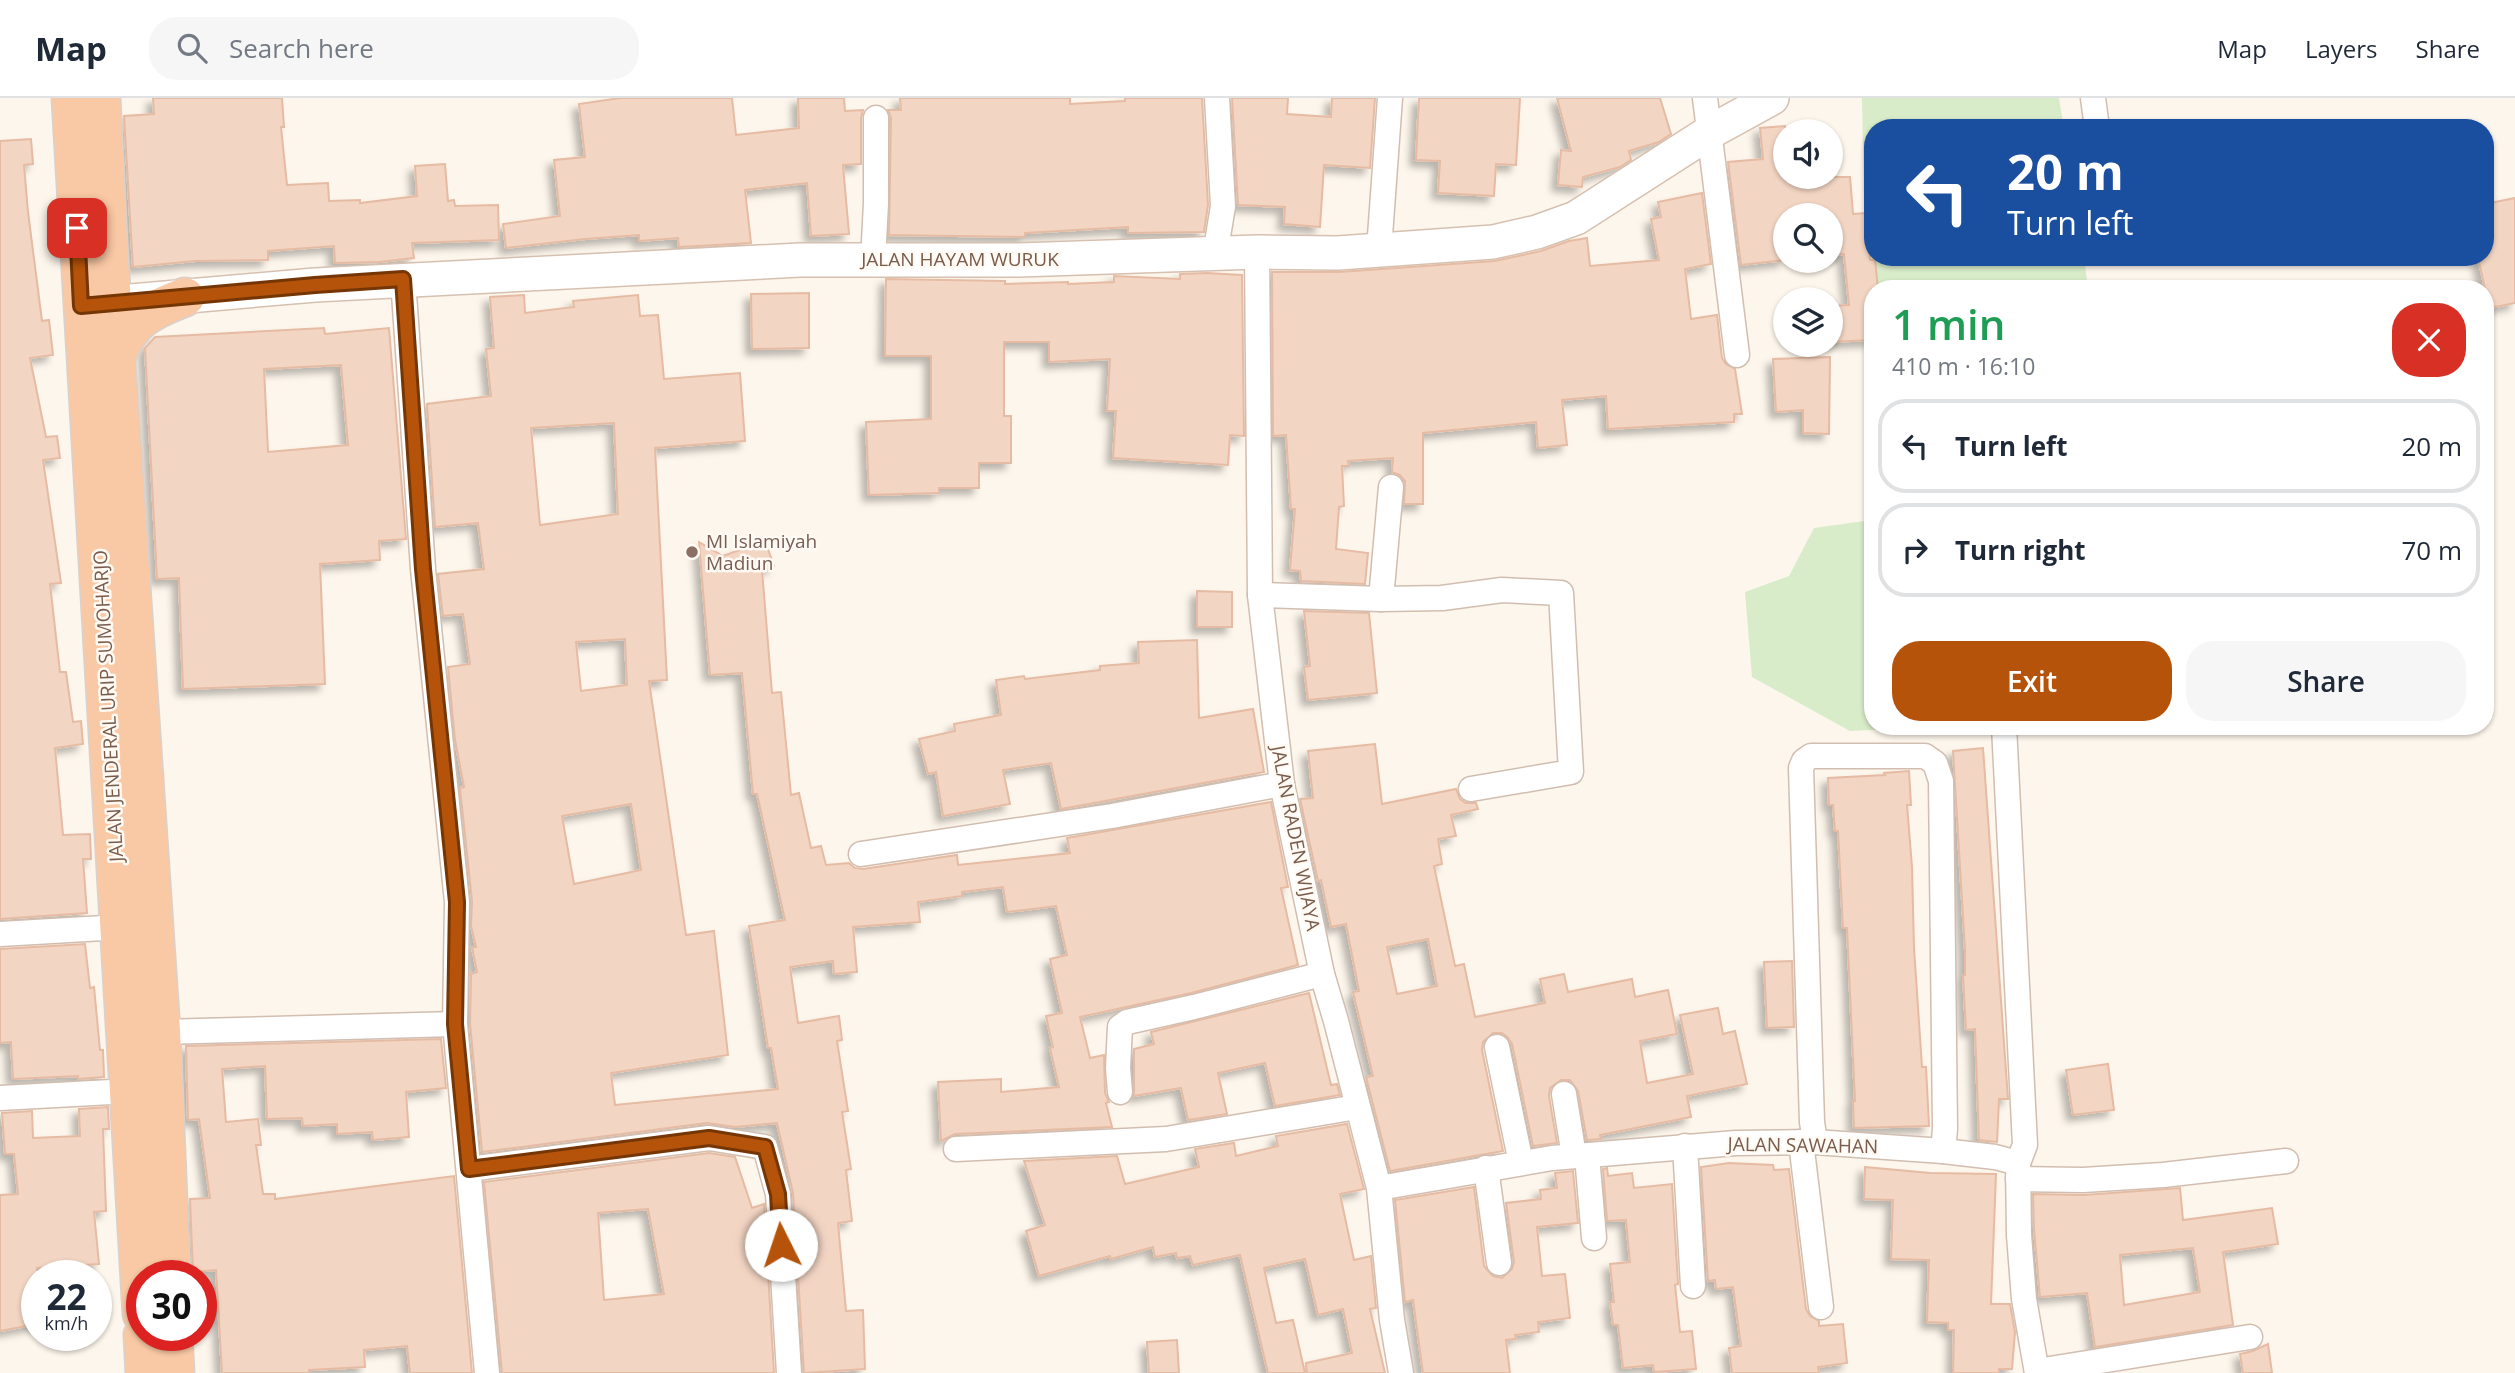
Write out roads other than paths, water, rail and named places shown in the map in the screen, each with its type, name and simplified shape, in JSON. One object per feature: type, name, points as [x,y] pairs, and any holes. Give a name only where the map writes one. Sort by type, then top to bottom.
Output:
[{"type":"highway","name":"JALAN JENDERAL URIP SUMOHARJO","points":[[71,98],[97,304],[116,357],[161,1032],[170,1260]]},
{"type":"highway","name":"JALAN JENDERAL URIP SUMOHARJO","points":[[101,98],[97,304],[87,363],[139,1260]]},
{"type":"highway","points":[[116,357],[122,341],[144,316],[185,297]]},
{"type":"highway","points":[[144,1351],[145,1373]]},
{"type":"highway","points":[[174,1351],[175,1373]]},
{"type":"main road","name":"JALAN HAYAM WURUK","points":[[97,304],[403,279],[800,260],[1019,260],[1257,252],[1338,253],[1493,242],[1537,232],[1576,218],[1710,132],[1772,98]]},
{"type":"street","points":[[1215,255],[1223,206],[1217,98]]},
{"type":"street","points":[[1379,250],[1390,98]]},
{"type":"street","points":[[1705,98],[1737,355]]},
{"type":"street","points":[[2093,98],[2096,119]]},
{"type":"street","points":[[873,260],[876,118]]},
{"type":"street","name":"JALAN RADEN WIJAYA","points":[[1257,252],[1260,594],[1282,785],[1322,974],[1379,1188],[1390,1307],[1401,1373]]},
{"type":"street","points":[[403,279],[423,569],[457,902],[455,1024],[487,1373]]},
{"type":"street","points":[[1381,599],[1391,487]]},
{"type":"street","points":[[1260,594],[1381,599],[1441,597],[1502,590],[1561,593],[1571,772],[1471,789]]},
{"type":"street","points":[[2004,735],[2025,1145],[2018,1171],[2019,1236],[2024,1298],[2037,1372],[2249,1337]]},
{"type":"street","points":[[1821,1307],[1808,1142],[1812,1122],[1801,768],[1804,761],[1811,756],[1925,756],[1935,763],[1941,782],[1944,1151]]},
{"type":"street","points":[[861,854],[1112,816],[1282,785]]},
{"type":"street","points":[[0,934],[121,926]]},
{"type":"street","points":[[1120,1092],[1120,1027],[1127,1022],[1322,974]]},
{"type":"street","points":[[161,1032],[455,1024]]},
{"type":"street","points":[[1497,1047],[1521,1163]]},
{"type":"street","points":[[0,1098],[130,1091]]},
{"type":"street","points":[[1564,1094],[1581,1156],[1594,1238]]},
{"type":"street","points":[[956,1149],[1166,1139],[1357,1107]]},
{"type":"street","points":[[469,1169],[709,1138],[765,1147],[778,1194],[789,1373]]},
{"type":"street","name":"JALAN SAWAHAN","points":[[1379,1188],[1486,1168],[1581,1156],[1685,1146],[1808,1142],[1995,1157],[2018,1171],[2083,1180],[2163,1175],[2286,1161]]},
{"type":"street","points":[[1685,1146],[1693,1286]]},
{"type":"street","points":[[1486,1168],[1499,1263]]},
{"type":"place","name":"MI Islamiyah Madiun","points":[[692,552]]}]
